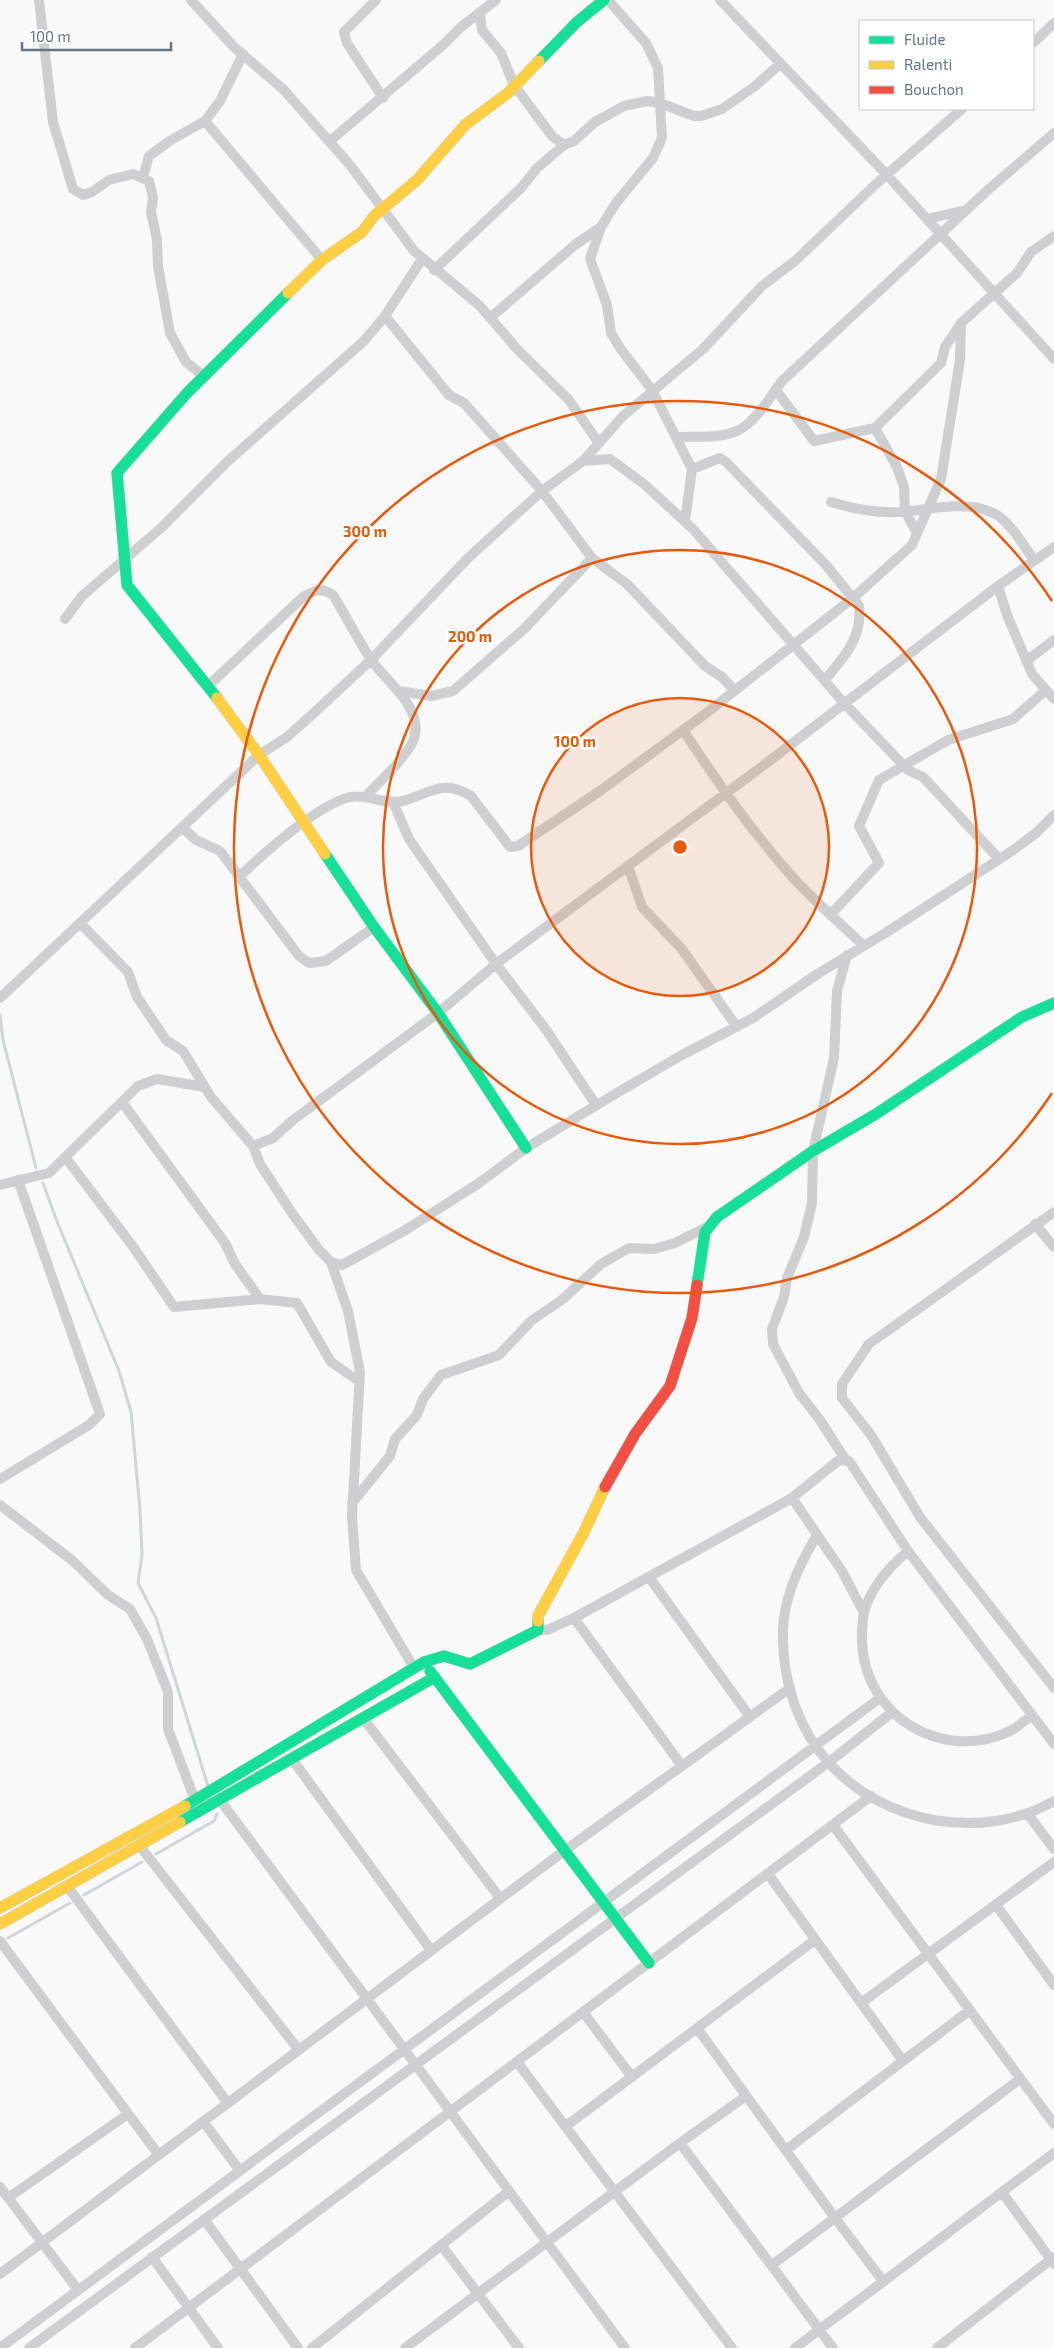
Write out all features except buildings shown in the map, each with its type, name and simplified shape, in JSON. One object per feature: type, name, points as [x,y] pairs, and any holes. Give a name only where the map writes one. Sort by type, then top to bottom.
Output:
[{"type":"street","points":[[39,0],[52,122],[73,189],[83,195],[92,192],[109,180],[133,174],[149,181],[152,187],[153,198],[150,212],[157,240],[158,266],[170,333],[186,362],[205,377]]},
{"type":"street","points":[[192,0],[243,54],[284,90],[330,141],[422,259],[480,306],[517,349],[569,400],[598,442]]},
{"type":"street","points":[[376,0],[344,32],[347,43],[383,98]]},
{"type":"street","points":[[330,141],[383,98],[461,27],[496,0]]},
{"type":"street","points":[[608,0],[646,43],[658,68],[662,138],[659,149],[616,203],[600,227],[590,259],[607,305],[612,333],[620,348],[652,390],[678,437],[692,469],[684,521]]},
{"type":"street","points":[[720,0],[887,175],[1054,359]]},
{"type":"street","points":[[526,1148],[438,1013],[374,927],[258,755],[208,686],[127,585],[117,473],[158,429],[172,408],[322,260],[362,232],[374,216],[417,180],[465,125],[514,86],[598,2]]},
{"type":"street","points":[[480,14],[482,30],[501,53],[514,86],[552,136],[564,145]]},
{"type":"street","points":[[1034,42],[1054,23]]},
{"type":"street","points":[[143,177],[149,156],[171,140],[205,121],[220,101],[243,54]]},
{"type":"street","points":[[434,270],[521,188],[537,168],[564,145],[574,141],[595,122],[624,106],[647,101],[660,103],[694,116],[701,116],[722,108],[754,87],[780,64]]},
{"type":"street","points":[[0,998],[258,755],[287,737],[371,660],[468,558],[542,491],[583,461],[598,442],[652,390],[673,376],[691,360],[762,286],[795,261],[887,175],[961,110]]},
{"type":"street","points":[[205,121],[322,260]]},
{"type":"street","points":[[678,437],[715,436],[739,430],[759,412],[782,381],[967,210],[1054,133]]},
{"type":"street","points":[[927,219],[967,210]]},
{"type":"street","points":[[490,318],[576,244],[600,227]]},
{"type":"street","points":[[776,390],[814,441],[875,428],[941,363],[945,346],[961,323],[1017,273],[1031,252],[1054,236]]},
{"type":"street","points":[[65,619],[82,596],[160,528],[228,461],[364,342],[385,316],[422,259]]},
{"type":"street","points":[[385,316],[449,395],[464,403],[542,491],[592,558],[627,584],[705,666],[722,677],[734,690]]},
{"type":"street","points":[[239,877],[303,823],[336,801],[352,797],[393,802],[435,788],[451,787],[462,790],[471,796],[510,847],[518,846],[600,791],[682,730],[853,598],[912,546],[942,479],[960,360],[961,323]]},
{"type":"street","points":[[875,428],[897,467],[904,487],[904,511],[918,533]]},
{"type":"street","points":[[692,469],[720,458],[726,462],[826,565],[859,606],[858,632],[852,646],[825,680]]},
{"type":"street","points":[[583,461],[610,459],[644,484],[684,521],[844,703],[908,770],[923,777],[998,859]]},
{"type":"street","points":[[831,502],[861,511],[904,511],[964,507],[991,512],[1007,522],[1034,560]]},
{"type":"street","points":[[253,1146],[273,1138],[293,1120],[438,1013],[496,964],[725,794],[998,586],[1054,547]]},
{"type":"street","points":[[398,691],[431,696],[453,691],[524,629],[592,558]]},
{"type":"street","points":[[998,586],[1032,674],[1054,699]]},
{"type":"street","points":[[208,686],[304,597],[315,590],[326,590],[334,595],[371,660],[406,701],[414,720],[416,735],[411,746],[365,798]]},
{"type":"street","points":[[1026,660],[1054,640]]},
{"type":"street","points":[[831,914],[879,863],[859,826],[879,780],[948,740],[1013,719],[1046,690]]},
{"type":"street","points":[[682,730],[725,794],[798,882],[863,946]]},
{"type":"street","points":[[393,802],[408,839],[496,964],[547,1031],[596,1105]]},
{"type":"street","points":[[331,1262],[342,1265],[404,1231],[479,1184],[526,1148],[680,1056],[737,1026],[998,859],[1036,833],[1054,815]]},
{"type":"street","points":[[182,827],[196,840],[220,851],[299,956],[310,963],[326,961],[374,927]]},
{"type":"street","points":[[628,866],[642,907],[681,948],[737,1026]]},
{"type":"street","points":[[80,923],[128,972],[137,997],[166,1040],[183,1051],[205,1087],[253,1146],[260,1164],[292,1213],[331,1262],[348,1311],[360,1372],[352,1503],[356,1570],[419,1665],[435,1677],[649,1963]]},
{"type":"street","points":[[847,955],[837,991],[834,1058],[813,1151],[812,1203],[804,1237],[787,1278],[784,1297],[772,1329],[773,1344],[799,1393],[849,1462],[908,1551],[1054,1744]]},
{"type":"street","points":[[538,1630],[538,1616],[584,1532],[614,1470],[635,1434],[670,1386],[692,1318],[705,1232],[717,1217],[813,1151],[876,1114],[1022,1017],[1054,1003]]},
{"type":"street","points":[[0,1185],[49,1173],[138,1086],[156,1079],[205,1087]]},
{"type":"street","points":[[122,1102],[225,1243],[235,1264],[260,1298]]},
{"type":"street","points":[[66,1158],[134,1248],[174,1307],[260,1298],[297,1303],[331,1362],[360,1382]]},
{"type":"street","points":[[0,1479],[89,1425],[100,1414],[18,1180]]},
{"type":"street","points":[[1054,1212],[869,1344],[842,1384],[842,1398],[871,1435],[920,1517],[1054,1688]]},
{"type":"street","points":[[1035,1224],[1054,1248]]},
{"type":"street","points":[[352,1503],[390,1456],[395,1439],[417,1415],[423,1400],[441,1375],[499,1355],[530,1321],[563,1299],[601,1264],[629,1248],[654,1249],[675,1243],[710,1226]]},
{"type":"street","points":[[0,1908],[195,1800],[419,1665],[444,1656],[470,1664],[538,1630],[547,1630],[574,1618],[792,1498],[839,1460],[845,1459]]},
{"type":"street","points":[[792,1498],[852,1588],[864,1613],[863,1654],[868,1676],[880,1698],[891,1712],[912,1728],[936,1738],[961,1742],[987,1739],[1011,1730],[1032,1715]]},
{"type":"street","points":[[0,1505],[73,1561],[108,1595],[130,1610],[147,1639],[168,1692],[168,1729],[195,1800]]},
{"type":"street","points":[[817,1535],[798,1568],[786,1603],[782,1639],[786,1676],[796,1711],[828,1762],[854,1786],[883,1804],[915,1817],[949,1823],[984,1823],[1026,1812],[1054,1801]]},
{"type":"street","points":[[864,1613],[890,1566],[908,1551]]},
{"type":"street","points":[[649,1578],[750,1717]]},
{"type":"street","points":[[574,1618],[682,1766]]},
{"type":"street","points":[[0,1924],[435,1677]]},
{"type":"street","points":[[0,2274],[500,1898],[790,1688]]},
{"type":"street","points":[[0,2348],[880,1698]]},
{"type":"street","points":[[28,2348],[615,1919],[828,1762],[891,1712]]},
{"type":"street","points":[[363,1718],[500,1898]]},
{"type":"street","points":[[292,1759],[431,1950]]},
{"type":"street","points":[[135,2348],[871,1796]]},
{"type":"street","points":[[220,1800],[625,2348]]},
{"type":"street","points":[[1026,1812],[1054,1850]]},
{"type":"street","points":[[833,1825],[1054,2124]]},
{"type":"street","points":[[139,1845],[298,2049]]},
{"type":"street","points":[[861,2003],[1054,1862]]},
{"type":"street","points":[[768,1874],[903,2061]]},
{"type":"street","points":[[67,1886],[227,2102]]},
{"type":"street","points":[[996,1905],[1054,1985]]},
{"type":"street","points":[[566,2126],[815,1940]]},
{"type":"street","points":[[0,1941],[158,2154]]},
{"type":"street","points":[[786,2150],[970,2010]]},
{"type":"street","points":[[583,2012],[632,2077]]},
{"type":"street","points":[[697,2028],[835,2218],[883,2280]]},
{"type":"street","points":[[518,2062],[732,2348]]},
{"type":"street","points":[[772,2265],[1020,2079]]},
{"type":"street","points":[[408,2347],[680,2143],[746,2096]]},
{"type":"street","points":[[8,2198],[128,2114]]},
{"type":"street","points":[[202,2121],[240,2171]]},
{"type":"street","points":[[680,2143],[833,2348]]},
{"type":"street","points":[[795,2348],[1054,2153]]},
{"type":"street","points":[[0,2187],[78,2290]]},
{"type":"street","points":[[312,2348],[508,2192]]},
{"type":"street","points":[[937,2348],[1053,2261],[1002,2192]]},
{"type":"street","points":[[204,2219],[298,2348]]},
{"type":"street","points":[[442,2246],[519,2348]]},
{"type":"street","points":[[152,2257],[218,2348]]},
{"type":"waterway","points":[[0,1015],[3,1040],[36,1168]]},
{"type":"waterway","points":[[43,1183],[119,1371],[131,1412],[142,1555],[138,1583],[156,1618],[208,1786]]},
{"type":"waterway","points":[[156,1854],[214,1821],[217,1814]]},
{"type":"waterway","points":[[84,1895],[142,1862]]},
{"type":"waterway","points":[[8,1938],[70,1903]]},
{"type":"traffic: fast","points":[[539,61],[577,22],[604,0]]},
{"type":"traffic: fast","points":[[217,698],[127,585],[117,473],[187,393],[288,293]]},
{"type":"traffic: fast","points":[[325,854],[374,927],[438,1013],[526,1148]]},
{"type":"traffic: fast","points":[[697,1285],[705,1232],[717,1217],[813,1151],[876,1114],[1022,1017],[1054,1003]]},
{"type":"traffic: fast","points":[[185,1806],[424,1662],[444,1656],[470,1664],[538,1630],[538,1621]]},
{"type":"traffic: fast","points":[[430,1671],[649,1963]]},
{"type":"traffic: fast","points":[[180,1822],[435,1677]]},
{"type":"traffic: slow","points":[[288,293],[322,260],[362,232],[374,216],[417,180],[465,125],[508,93],[539,61]]},
{"type":"traffic: slow","points":[[217,698],[259,755],[325,854]]},
{"type":"traffic: slow","points":[[538,1621],[538,1616],[584,1532],[605,1487]]},
{"type":"traffic: slow","points":[[0,1908],[185,1806]]},
{"type":"traffic: slow","points":[[0,1924],[180,1822]]},
{"type":"traffic: jam","points":[[605,1487],[635,1434],[670,1386],[692,1318],[697,1285]]}]
